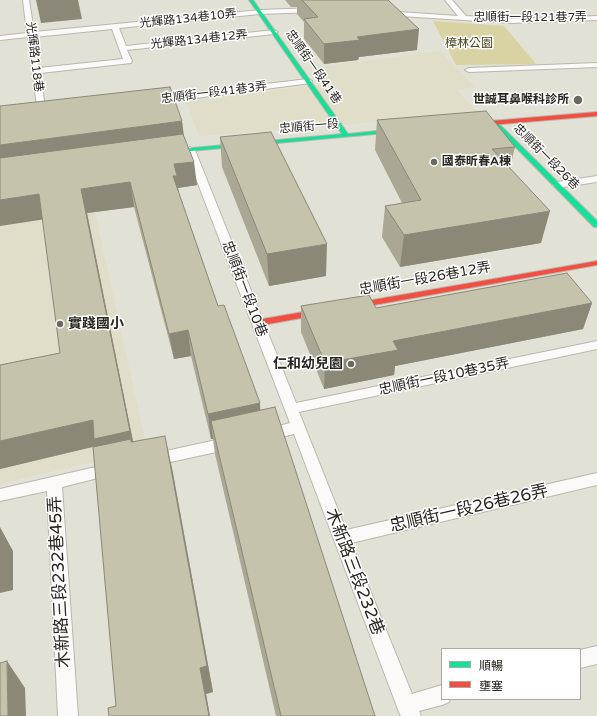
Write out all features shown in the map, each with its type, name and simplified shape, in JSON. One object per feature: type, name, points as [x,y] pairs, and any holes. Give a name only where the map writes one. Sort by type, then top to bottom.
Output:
[{"type":"street","name":"忠順街一段41巷","points":[[251,0],[347,136]]},
{"type":"street","points":[[454,126],[597,114]]},
{"type":"street","name":"忠順街一段26巷","points":[[495,123],[597,224]]},
{"type":"street","name":"忠順街一段","points":[[147,155],[416,130]]},
{"type":"street","name":"忠順街一段26巷12弄","points":[[257,323],[597,263]]},
{"type":"lane","name":"光輝路118巷","points":[[26,0],[42,114]]},
{"type":"lane","points":[[448,0],[464,18]]},
{"type":"lane","name":"光輝路134巷10弄","points":[[0,38],[260,12],[324,10]]},
{"type":"lane","name":"忠順街一段121巷7弄","points":[[374,12],[511,21],[597,18]]},
{"type":"lane","points":[[36,71],[128,61],[115,26]]},
{"type":"lane","name":"光輝路134巷12弄","points":[[124,48],[274,32]]},
{"type":"lane","points":[[469,70],[597,64]]},
{"type":"lane","name":"忠順街一段41巷3弄","points":[[151,100],[308,81]]},
{"type":"lane","name":"忠順街一段10巷","points":[[190,150],[298,427]]},
{"type":"lane","points":[[557,185],[597,179]]},
{"type":"lane","name":"忠順街一段10巷35弄","points":[[291,409],[597,346]]},
{"type":"lane","name":"木新路三段232巷45弄","points":[[68,716],[54,482],[298,427]]},
{"type":"lane","name":"木新路三段232巷","points":[[298,427],[409,710]]},
{"type":"lane","name":"忠順街一段26巷26弄","points":[[341,538],[597,479]]},
{"type":"lane","points":[[0,495],[54,482]]},
{"type":"lane","points":[[581,659],[597,654]]},
{"type":"lane","points":[[409,710],[441,695]]},
{"type":"shaded area","points":[[440,51],[475,87],[457,90],[479,114],[199,136],[186,101],[326,84],[318,67]]},
{"type":"shaded area","name":"實踐國小","points":[[89,185],[147,449],[0,484],[0,199]]},
{"type":"green space","name":"樟林公園","points":[[433,21],[504,26],[536,64],[456,65]]},
{"type":"building","points":[[302,0],[388,0],[419,29],[357,37],[360,40],[324,44],[304,19],[318,17]]},
{"type":"building","points":[[170,87],[182,121],[0,145],[0,106]]},
{"type":"building","points":[[486,111],[515,147],[492,149],[550,211],[404,235],[385,206],[421,200],[377,120]]},
{"type":"building","points":[[271,132],[327,244],[267,254],[220,137]]},
{"type":"building","points":[[183,134],[194,162],[174,164],[177,176],[173,176],[218,306],[224,305],[260,403],[208,414],[188,330],[169,334],[130,182],[81,189],[130,431],[94,439],[93,420],[0,441],[0,365],[60,353],[39,194],[0,200],[0,158]]},
{"type":"building","points":[[567,273],[592,303],[393,341],[398,350],[325,363],[301,306],[369,295],[376,308]]},
{"type":"building","points":[[275,407],[375,716],[281,716],[211,421]]},
{"type":"building","points":[[165,436],[207,666],[200,668],[209,716],[109,716],[108,708],[116,706],[93,447],[131,439],[131,442]]},
{"type":"building","points":[[7,661],[8,716],[0,716],[0,663]]},
{"type":"traffic: fast","points":[[251,0],[347,136]]},
{"type":"traffic: fast","points":[[495,123],[597,225]]},
{"type":"traffic: fast","points":[[160,153],[406,130]]},
{"type":"traffic: jam","points":[[466,125],[597,114]]},
{"type":"traffic: jam","points":[[257,323],[597,263]]},
{"type":"place","name":"世誠耳鼻喉科診所","points":[[578,100]]},
{"type":"place","name":"國泰昕春A棟","points":[[434,162]]},
{"type":"place","name":"實踐國小","points":[[60,324]]},
{"type":"place","name":"仁和幼兒園","points":[[351,364]]}]
